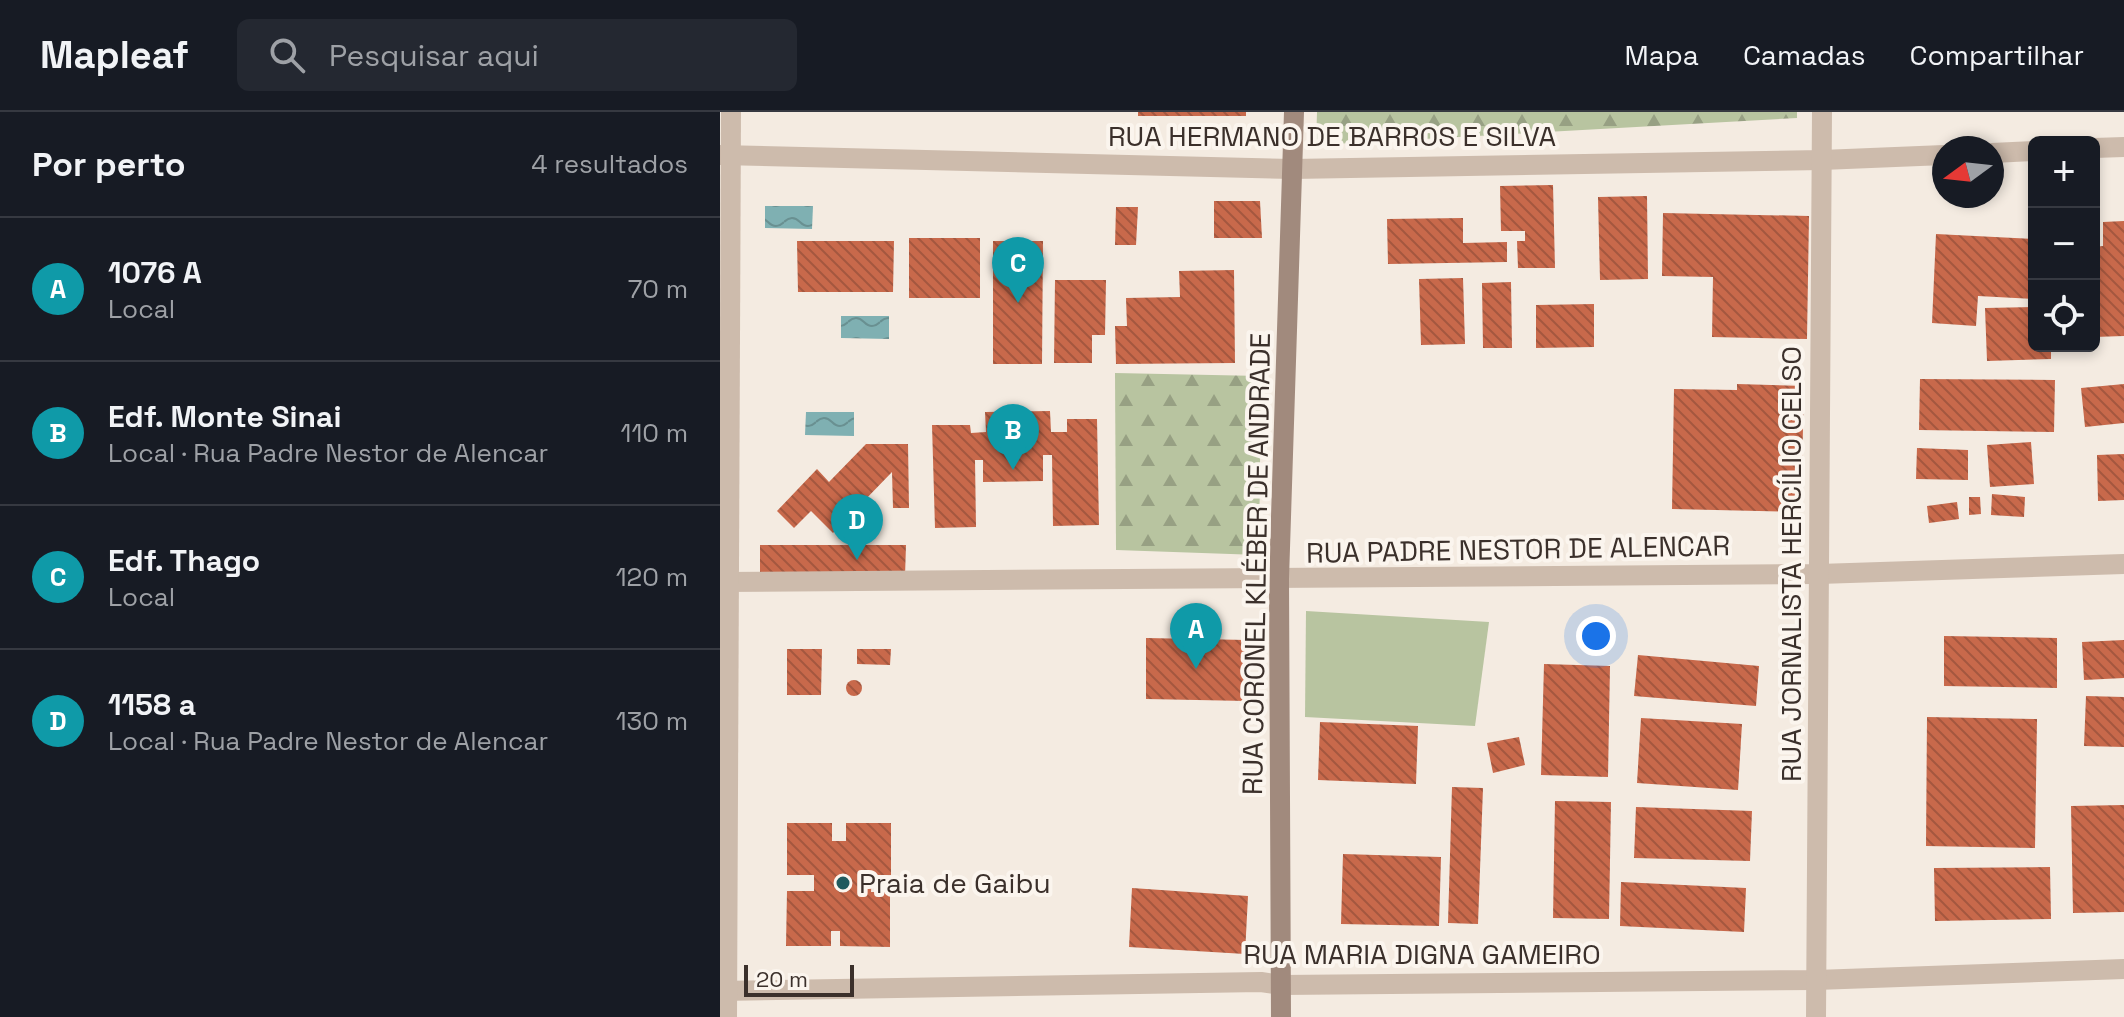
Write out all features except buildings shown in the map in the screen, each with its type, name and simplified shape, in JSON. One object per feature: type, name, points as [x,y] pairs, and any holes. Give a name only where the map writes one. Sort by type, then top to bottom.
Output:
[{"type":"main road","name":"RUA CORONEL KLÉBER DE ANDRADE","points":[[1281,1017],[1279,579],[1294,112]]},
{"type":"street","points":[[727,1017],[724,991],[725,155],[731,112]]},
{"type":"street","name":"RUA JORNALISTA HERCÍLIO CELSO","points":[[1816,1017],[1822,112]]},
{"type":"street","points":[[2100,148],[2124,147]]},
{"type":"street","points":[[2004,152],[2028,151]]},
{"type":"street","name":"RUA HERMANO DE BARROS E SILVA","points":[[725,155],[1292,169],[1932,155]]},
{"type":"street","name":"RUA PADRE NESTOR DE ALENCAR","points":[[724,582],[1819,574],[2124,564]]},
{"type":"street","name":"RUA MARIA DIGNA GAMEIRO","points":[[724,991],[1261,982],[1282,985],[1816,980],[2124,969]]},
{"type":"green space","points":[[1317,112],[1797,112],[1797,118],[1316,145]]},
{"type":"green space","points":[[1115,373],[1261,376],[1259,555],[1116,550]]},
{"type":"green space","points":[[1306,611],[1489,622],[1475,726],[1305,717]]},
{"type":"water","points":[[765,206],[813,206],[812,229],[765,228]]},
{"type":"water","points":[[841,316],[889,316],[889,339],[841,338]]},
{"type":"water","points":[[806,412],[854,412],[854,436],[805,435]]},
{"type":"place","name":"Edf. Thago","points":[[1018,303]]},
{"type":"place","name":"Edf. Monte Sinai","points":[[1013,470]]},
{"type":"place","name":"1158 a","points":[[857,560]]},
{"type":"place","name":"1076 A","points":[[1196,669]]},
{"type":"place","name":"Praia de Gaibu","points":[[843,883]]}]
